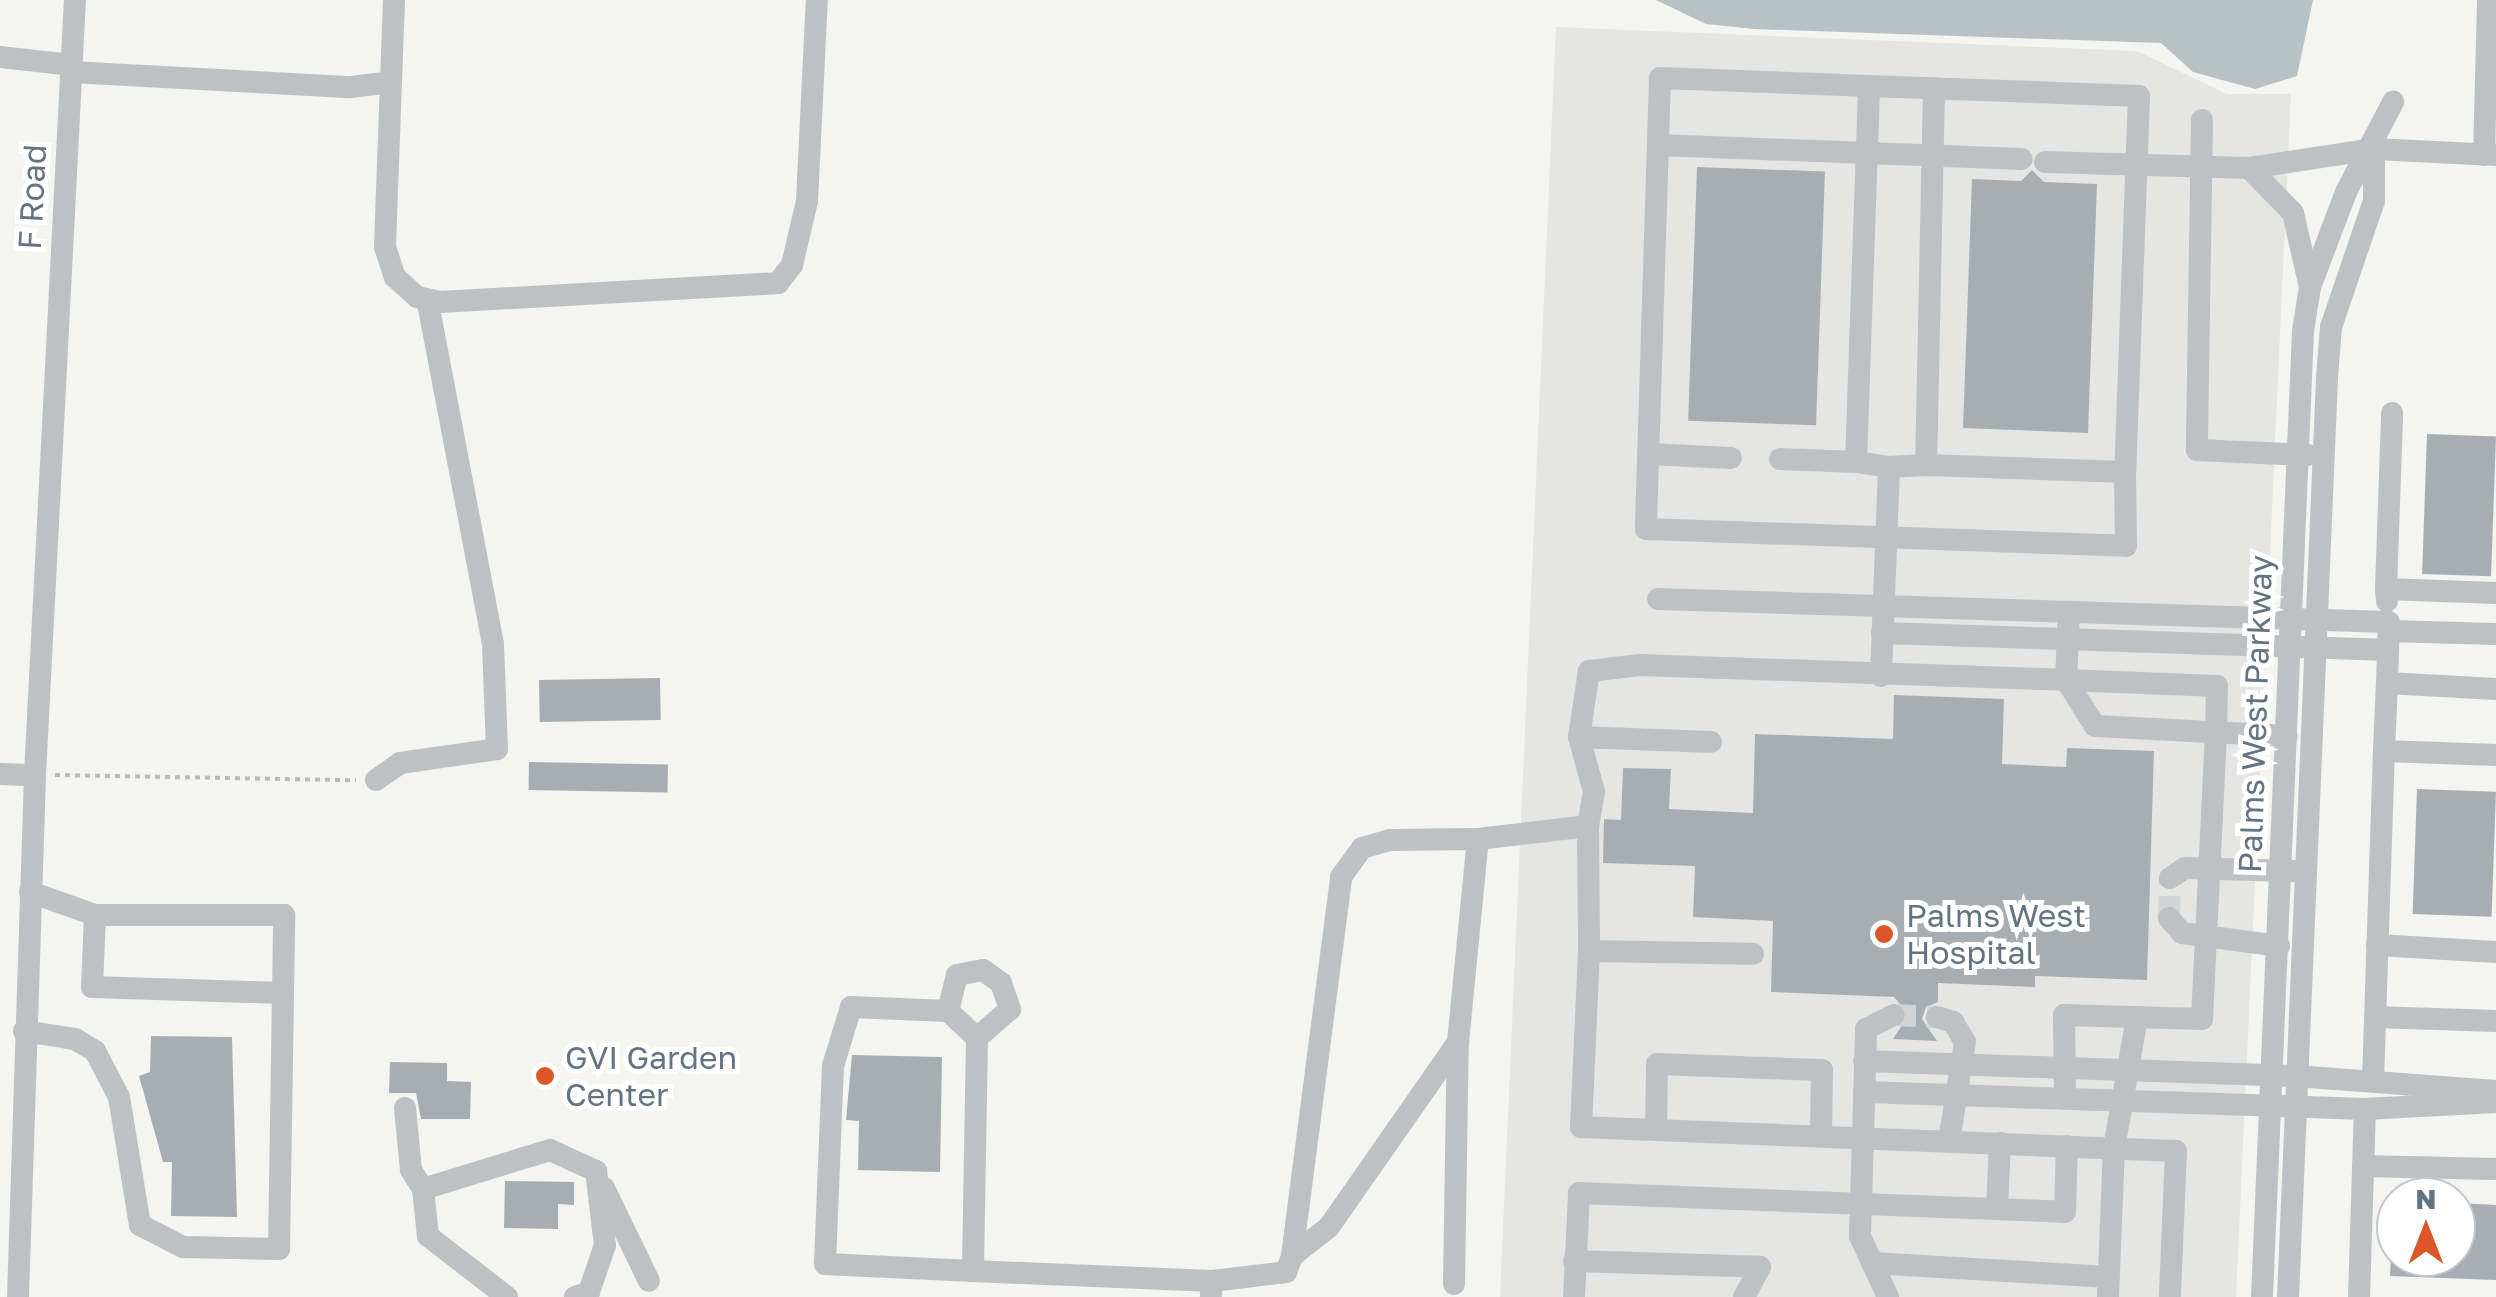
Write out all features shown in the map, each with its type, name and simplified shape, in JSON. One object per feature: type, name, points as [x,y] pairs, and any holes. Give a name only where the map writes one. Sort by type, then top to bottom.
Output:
[{"type":"street","name":"F Road","points":[[18,1297],[10,1150],[24,1032],[75,0]]},
{"type":"street","points":[[394,0],[385,247],[396,277],[427,299],[725,290],[778,282],[792,265],[807,200],[817,0]]},
{"type":"street","points":[[1659,146],[2249,168],[2374,149],[2490,155],[2488,0]]},
{"type":"street","points":[[0,57],[71,68],[351,86],[391,82]]},
{"type":"street","points":[[1660,78],[1869,86],[2138,96],[2126,546],[1646,528],[1660,78]]},
{"type":"street","points":[[1856,462],[1869,86]]},
{"type":"street","points":[[1926,465],[1934,88]]},
{"type":"street","name":"Palms West Parkway","points":[[2288,1297],[2284,1076],[2309,455],[2310,287],[2346,192],[2374,149],[2393,102]]},
{"type":"street","points":[[2202,120],[2197,450],[2309,455]]},
{"type":"street","name":"Palms West Parkway","points":[[2309,455],[2331,327],[2374,201],[2374,149]]},
{"type":"street","points":[[2249,168],[2293,213],[2310,287]]},
{"type":"street","points":[[376,780],[400,763],[497,749],[493,644],[427,299]]},
{"type":"street","points":[[2373,1081],[2392,413]]},
{"type":"street","points":[[1649,454],[1730,458]]},
{"type":"street","points":[[1780,460],[1888,467],[2126,472]]},
{"type":"street","points":[[1881,676],[1888,467]]},
{"type":"street","points":[[2386,589],[2496,593]]},
{"type":"street","points":[[1658,599],[2303,619],[2388,634]]},
{"type":"street","points":[[2069,612],[2066,680],[2095,726],[2286,736]]},
{"type":"street","points":[[1882,633],[2301,648],[2388,634],[2496,634]]},
{"type":"street","name":"Palms West Parkway","points":[[2284,1076],[2278,946],[2292,871],[2286,736],[2301,648]]},
{"type":"street","points":[[2065,1099],[2064,1016],[2202,1019],[2216,686],[1640,665],[1589,671],[1579,738],[1594,792],[1588,826],[1589,951],[1581,1127],[2176,1151],[2170,1297]]},
{"type":"street","points":[[2387,683],[2496,689]]},
{"type":"street","points":[[1579,738],[1711,742]]},
{"type":"street","points":[[2384,751],[2496,755]]},
{"type":"street","points":[[0,774],[36,775]]},
{"type":"street","points":[[977,1038],[948,1011],[850,1007],[834,1066],[825,1264],[1211,1289],[1286,1272],[1292,1256],[1340,877],[1362,848],[1390,840],[1478,839],[1588,826]]},
{"type":"street","points":[[1454,1284],[1458,1042],[1478,839]]},
{"type":"street","points":[[2170,878],[2185,868],[2292,871]]},
{"type":"street","points":[[24,1032],[75,1039],[95,1051],[118,1097],[140,1225],[183,1247],[279,1248],[284,915],[95,915],[30,892]]},
{"type":"street","points":[[95,915],[92,987],[283,993]]},
{"type":"street","points":[[2169,918],[2182,933],[2278,946]]},
{"type":"street","points":[[2377,945],[2496,952]]},
{"type":"street","points":[[1589,951],[1753,954]]},
{"type":"street","points":[[948,1011],[957,975],[982,970],[1001,984],[1010,1009],[977,1038],[973,1271]]},
{"type":"street","points":[[1888,1297],[1860,1236],[1862,1137],[1866,1029],[1894,1015]]},
{"type":"street","points":[[1938,1017],[1960,1031],[1966,1065],[1950,1141]]},
{"type":"street","points":[[1872,1263],[2109,1287],[2114,1148],[2137,1017]]},
{"type":"street","points":[[2375,1017],[2496,1021]]},
{"type":"street","points":[[1292,1256],[1329,1227],[1458,1042]]},
{"type":"street","points":[[1864,1061],[2284,1076],[2496,1092]]},
{"type":"street","points":[[1656,1130],[1657,1064],[1822,1070],[1821,1136]]},
{"type":"street","points":[[1864,1092],[2365,1109],[2496,1102]]},
{"type":"street","name":"Palms West Parkway","points":[[2262,1297],[2284,1105]]},
{"type":"street","points":[[404,1108],[411,1170],[423,1189],[428,1236],[507,1297]]},
{"type":"street","points":[[2359,1297],[2365,1109]]},
{"type":"street","points":[[1997,1208],[2000,1143]]},
{"type":"street","points":[[1574,1297],[1579,1193],[1861,1201],[2065,1212],[2068,1146]]},
{"type":"street","points":[[423,1189],[550,1150],[596,1171],[649,1281]]},
{"type":"street","points":[[2363,1166],[2496,1169]]},
{"type":"street","points":[[576,1297],[589,1292],[604,1246],[596,1171]]},
{"type":"street","points":[[1574,1261],[1760,1267],[1744,1297]]},
{"type":"path","points":[[36,775],[376,780]]},
{"type":"shaded area","points":[[1656,0],[2313,0],[2297,76],[2255,89],[2193,72],[2161,43],[1754,29],[1706,24]]},
{"type":"shaded area","name":"Palms West Hospital","points":[[1556,27],[2137,51],[2227,94],[2291,94],[2236,1297],[1500,1297]]},
{"type":"building","points":[[1697,167],[1825,171],[1816,425],[1688,421]]},
{"type":"building","points":[[2032,170],[2044,182],[2097,184],[2088,433],[1963,428],[1972,179],[2021,181]]},
{"type":"building","points":[[2427,434],[2496,436],[2491,576],[2422,574]]},
{"type":"building","points":[[660,678],[661,720],[540,722],[539,680]]},
{"type":"building","name":"Palms West Hospital","points":[[1894,695],[2004,699],[2002,764],[2066,767],[2067,748],[2154,751],[2147,980],[2035,976],[2035,987],[1938,983],[1938,1002],[1926,1007],[1922,1019],[1937,1041],[1893,1039],[1909,1015],[1894,997],[1771,992],[1773,921],[1693,917],[1695,866],[1603,863],[1604,819],[1621,820],[1623,768],[1671,769],[1669,809],[1753,813],[1755,734],[1893,739]]},
{"type":"building","points":[[529,762],[668,764],[667,792],[529,790]]},
{"type":"building","points":[[2417,789],[2496,792],[2492,917],[2413,914]]},
{"type":"building","points":[[151,1036],[232,1037],[237,1217],[171,1216],[172,1162],[163,1162],[139,1076],[150,1072]]},
{"type":"building","points":[[852,1055],[942,1057],[940,1172],[858,1170],[859,1121],[846,1120]]},
{"type":"building","points":[[390,1062],[447,1063],[447,1081],[471,1082],[470,1119],[421,1119],[416,1093],[389,1093]]},
{"type":"building","points":[[505,1181],[574,1182],[574,1205],[558,1204],[558,1229],[504,1228]]},
{"type":"building","points":[[2476,1204],[2496,1205],[2496,1280],[2416,1277],[2476,1277]]},
{"type":"tunnel","points":[[2169,918],[2170,878]]},
{"type":"tunnel","points":[[1894,1015],[1937,1017]]},
{"type":"place","name":"Palms West Hospital","points":[[1884,934]]},
{"type":"place","name":"GVI Garden Center","points":[[545,1076]]}]
